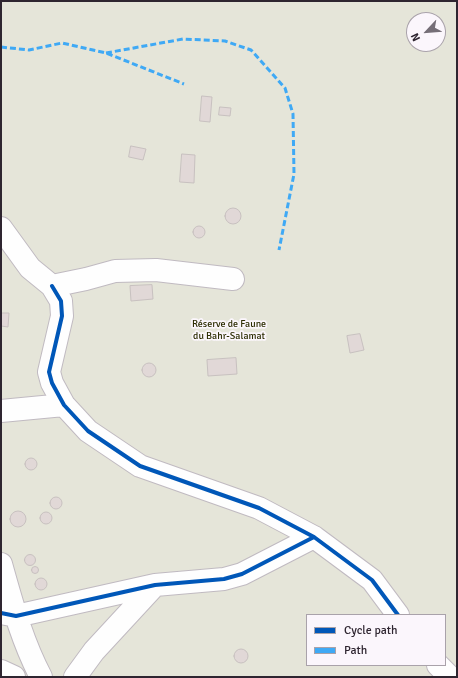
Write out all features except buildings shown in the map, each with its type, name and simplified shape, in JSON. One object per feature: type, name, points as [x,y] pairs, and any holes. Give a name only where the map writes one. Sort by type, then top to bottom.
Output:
[{"type":"street","points":[[1,228],[30,268]]},
{"type":"street","points":[[1,250],[30,268],[52,286],[61,301],[62,316],[49,372],[52,383],[64,405],[88,431],[140,466],[259,508],[314,537],[372,580],[397,614]]},
{"type":"street","points":[[52,286],[86,280],[115,271],[156,270],[233,279]]},
{"type":"street","points":[[1,410],[64,405]]},
{"type":"street","points":[[8,614],[155,585],[224,579],[242,574],[314,537]]},
{"type":"street","points":[[1,564],[8,614],[41,677]]},
{"type":"street","points":[[75,677],[94,651],[155,585]]},
{"type":"street","points":[[439,666],[450,677]]},
{"type":"street","points":[[1,671],[14,677]]},
{"type":"green space","name":"Réserve de Faune du Bahr-Salamat","points":[[1,1],[457,1],[457,677],[1,677]]},
{"type":"marked path","points":[[106,53],[183,39],[225,41],[251,50],[285,88],[293,114],[294,174],[279,250]]},
{"type":"marked path","points":[[1,47],[29,50],[62,43],[106,53],[184,84]]},
{"type":"cycle path","points":[[52,286],[61,301],[62,316],[49,372],[52,383],[64,405],[88,431],[140,466],[259,508],[314,537],[372,580],[397,614]]},
{"type":"cycle path","points":[[1,613],[16,616],[155,585],[224,579],[242,574],[314,537]]}]
